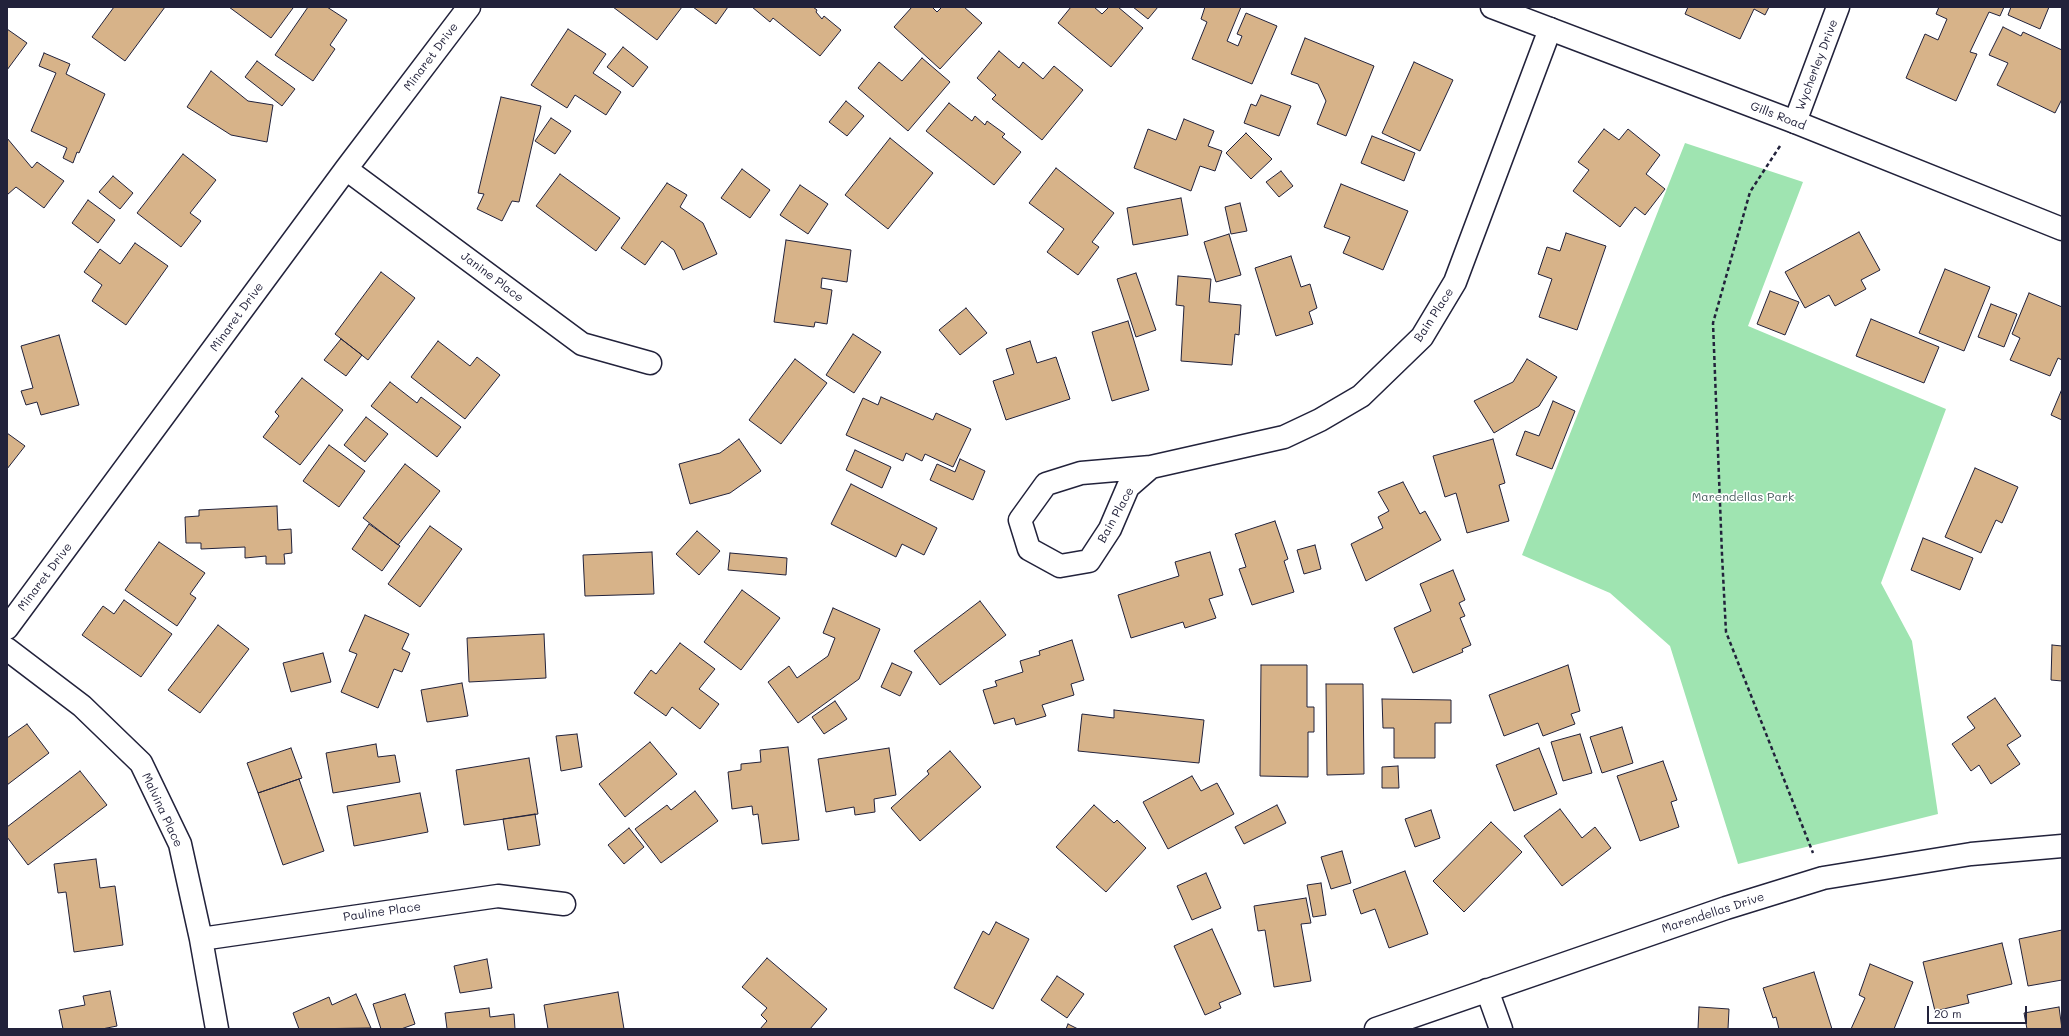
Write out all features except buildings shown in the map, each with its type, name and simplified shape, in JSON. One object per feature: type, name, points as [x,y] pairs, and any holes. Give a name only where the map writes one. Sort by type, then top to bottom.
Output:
[{"type":"street","name":"Minaret Drive","points":[[7,628],[346,169],[469,7]]},
{"type":"street","name":"Gills Road","points":[[1492,7],[1795,122],[2062,229]]},
{"type":"street","name":"Wycherley Drive","points":[[1795,122],[1838,7]]},
{"type":"street","name":"Bain Place","points":[[1151,466],[1128,487],[1110,529],[1089,561],[1060,566],[1028,549],[1020,520],[1046,484],[1081,473],[1151,466],[1284,437],[1320,420],[1361,396],[1422,337],[1455,282],[1550,29]]},
{"type":"street","name":"Janine Place","points":[[346,169],[582,344],[650,363]]},
{"type":"street","name":"Malvina Place","points":[[7,649],[82,706],[141,763],[180,844],[201,939],[217,1029]]},
{"type":"street","name":"Marendellas Drive","points":[[1376,1029],[1726,908],[1822,878],[1971,854],[2062,846]]},
{"type":"street","name":"Pauline Place","points":[[201,939],[498,896],[564,904]]},
{"type":"street","points":[[1487,990],[1501,1029]]},
{"type":"path","points":[[1795,122],[1750,192],[1713,323],[1726,632],[1822,878]]},
{"type":"green space","name":"Marendellas Park","points":[[1685,143],[1803,182],[1748,326],[1946,409],[1881,583],[1912,641],[1938,814],[1738,864],[1670,646],[1610,593],[1522,555]]}]
